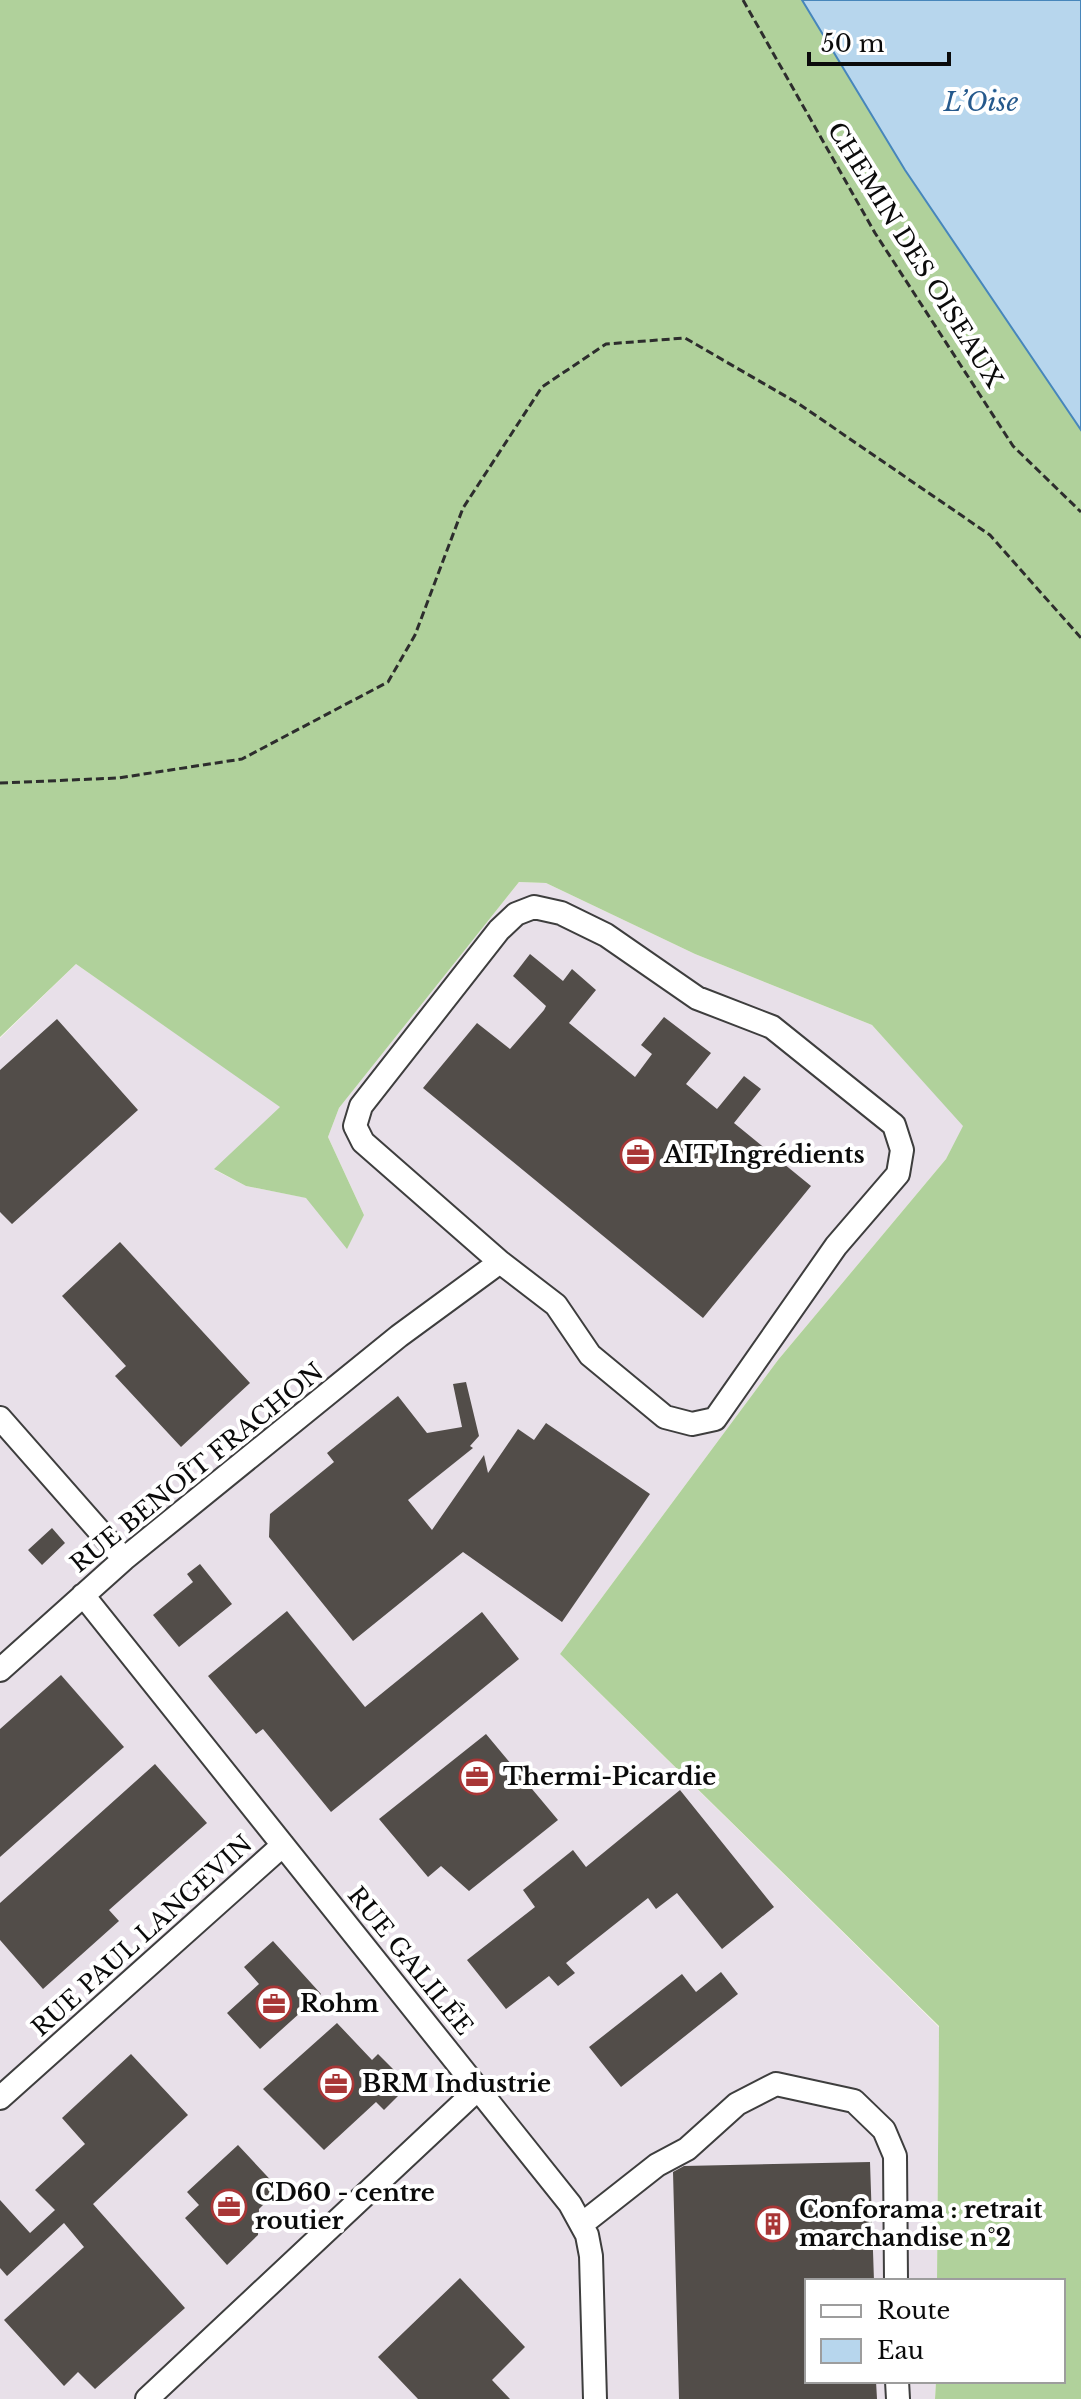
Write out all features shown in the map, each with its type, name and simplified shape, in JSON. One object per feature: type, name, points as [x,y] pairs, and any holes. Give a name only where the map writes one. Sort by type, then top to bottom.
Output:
[{"type":"street","points":[[534,907],[561,913],[606,935],[718,1008],[772,1027],[894,1125],[902,1150],[898,1174],[836,1246],[715,1419],[692,1424],[665,1417],[590,1355],[556,1305],[500,1262],[363,1142],[355,1126],[361,1106],[499,930],[516,914],[534,907]]},
{"type":"street","name":"RUE BENOÎT FRACHON","points":[[0,1670],[124,1559],[399,1336],[500,1262]]},
{"type":"street","points":[[0,1418],[124,1559]]},
{"type":"street","name":"RUE GALILÉE","points":[[83,1595],[479,2088],[562,2193],[582,2224],[591,2256],[595,2399]]},
{"type":"street","name":"RUE PAUL LANGEVIN","points":[[0,2098],[283,1845]]},
{"type":"street","points":[[582,2224],[657,2165],[687,2149],[737,2104],[776,2084],[854,2101],[884,2130],[895,2156],[896,2279]]},
{"type":"street","points":[[147,2399],[479,2088]]},
{"type":"path","name":"CHEMIN DES OISEAUX","points":[[743,0],[875,233],[1013,446],[1081,512]]},
{"type":"path","points":[[0,783],[118,778],[242,759],[388,682],[415,635],[463,508],[542,387],[606,344],[685,338],[799,404],[990,535],[1081,638]]},
{"type":"shaded area","points":[[519,882],[546,883],[695,954],[872,1025],[964,1126],[946,1159],[778,1360],[560,1654],[939,2027],[937,2279],[805,2279],[805,2383],[936,2383],[935,2399],[0,2399],[0,1038],[76,964],[281,1107],[215,1170],[246,1186],[307,1198],[364,1215],[328,1137],[339,1108]]},
{"type":"green space","points":[[0,0],[802,0],[905,170],[1081,430],[1081,2399],[935,2399],[936,2383],[1065,2383],[1065,2279],[937,2279],[939,2026],[560,1654],[778,1360],[946,1159],[963,1126],[872,1025],[695,954],[546,883],[519,882],[339,1108],[328,1137],[364,1215],[347,1249],[306,1198],[246,1186],[214,1169],[280,1107],[76,964],[0,1037]]},
{"type":"water","name":"L’Oise","points":[[802,0],[1081,0],[1081,430],[905,170]]},
{"type":"building","name":"AIT Ingrédients","points":[[530,954],[563,981],[572,969],[596,990],[569,1023],[635,1077],[652,1054],[641,1045],[664,1017],[711,1053],[686,1084],[717,1109],[744,1076],[761,1089],[734,1123],[811,1186],[703,1318],[423,1088],[477,1023],[510,1049],[544,1010],[546,1006],[513,976]]},
{"type":"building","points":[[57,1019],[138,1110],[12,1224],[0,1212],[0,1070]]},
{"type":"building","points":[[120,1242],[250,1383],[181,1447],[115,1376],[126,1366],[62,1296]]},
{"type":"building","points":[[466,1382],[479,1436],[470,1446],[473,1448],[408,1500],[432,1530],[484,1455],[488,1473],[518,1429],[534,1440],[546,1423],[650,1494],[562,1622],[463,1552],[353,1641],[269,1537],[270,1514],[334,1462],[327,1453],[398,1396],[427,1433],[462,1427],[453,1384]]},
{"type":"building","points":[[52,1528],[65,1543],[42,1565],[28,1550]]},
{"type":"building","points":[[200,1564],[232,1604],[179,1647],[153,1615],[193,1582],[187,1574]]},
{"type":"building","points":[[287,1611],[365,1707],[482,1612],[519,1659],[331,1812],[263,1729],[256,1734],[208,1676]]},
{"type":"building","points":[[61,1675],[124,1747],[0,1857],[0,1729]]},
{"type":"building","name":"Thermi-Picardie","points":[[486,1734],[558,1820],[469,1891],[441,1866],[428,1877],[379,1819]]},
{"type":"building","points":[[155,1764],[207,1823],[109,1910],[119,1921],[43,1989],[0,1940],[0,1903]]},
{"type":"building","points":[[680,1790],[774,1907],[722,1949],[677,1893],[656,1909],[648,1898],[566,1963],[575,1973],[558,1986],[549,1976],[506,2009],[467,1960],[535,1907],[523,1890],[573,1850],[586,1867]]},
{"type":"building","name":"Rohm","points":[[273,1941],[321,1994],[260,2049],[227,2013],[259,1984],[244,1967]]},
{"type":"building","points":[[721,1972],[738,1994],[621,2087],[589,2047],[682,1974],[696,1992]]},
{"type":"building","name":"BRM Industrie","points":[[337,2023],[372,2060],[378,2054],[404,2080],[404,2090],[384,2110],[376,2102],[324,2150],[263,2089]]},
{"type":"building","points":[[131,2054],[188,2115],[93,2204],[185,2308],[95,2389],[78,2372],[64,2386],[4,2320],[84,2247],[64,2223],[7,2276],[0,2268],[0,2200],[30,2233],[55,2210],[35,2190],[85,2144],[62,2118]]},
{"type":"building","name":"CD60 - centre routier","points":[[238,2145],[279,2189],[259,2209],[258,2235],[227,2265],[185,2218],[199,2205],[187,2192]]},
{"type":"building","name":"Conforama : retrait marchandise n°2","points":[[870,2162],[874,2279],[805,2279],[805,2383],[876,2383],[877,2399],[679,2399],[673,2172],[684,2166]]},
{"type":"building","points":[[460,2278],[525,2347],[492,2380],[510,2399],[418,2399],[378,2357]]},
{"type":"place","name":"AIT Ingrédients","points":[[638,1155]]},
{"type":"place","name":"Thermi-Picardie","points":[[477,1777]]},
{"type":"place","name":"Rohm","points":[[274,2004]]},
{"type":"place","name":"BRM Industrie","points":[[336,2084]]},
{"type":"place","name":"CD60 - centre routier","points":[[229,2207]]},
{"type":"place","name":"Conforama : retrait marchandise n°2","points":[[773,2224]]}]
